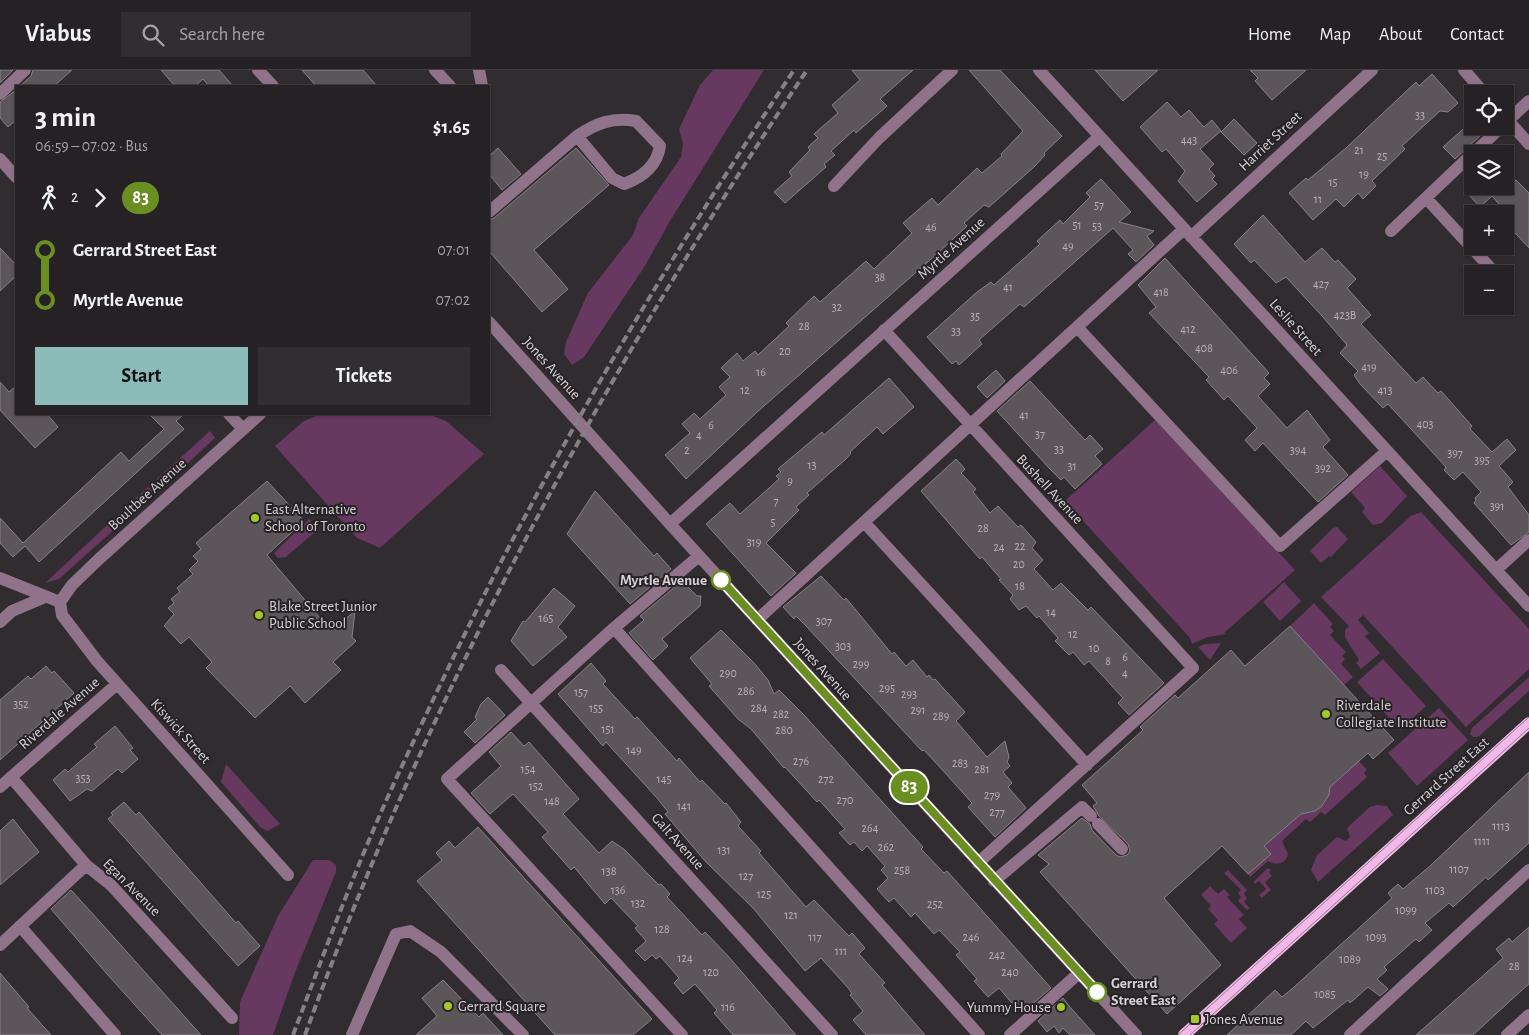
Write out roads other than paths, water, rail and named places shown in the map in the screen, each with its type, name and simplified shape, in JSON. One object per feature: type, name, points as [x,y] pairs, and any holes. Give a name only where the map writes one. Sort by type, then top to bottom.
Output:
[{"type":"main road","name":"Gerrard Street East","points":[[1184,1035],[1529,723]]},
{"type":"street","points":[[0,94],[25,70]]},
{"type":"street","points":[[258,70],[272,85]]},
{"type":"street","points":[[435,70],[449,85]]},
{"type":"street","points":[[479,70],[482,85]]},
{"type":"street","points":[[834,186],[879,138],[952,70]]},
{"type":"street","name":"Leslie Street","points":[[1038,70],[1529,606]]},
{"type":"street","name":"Harriet Street","points":[[757,620],[1078,328],[1372,70]]},
{"type":"street","points":[[1464,70],[1477,85]]},
{"type":"street","points":[[1514,114],[1529,101]]},
{"type":"street","points":[[490,211],[577,136],[592,126],[608,120],[636,121],[660,146],[658,159],[639,179],[624,184],[612,178],[577,136]]},
{"type":"street","points":[[1514,130],[1529,144]]},
{"type":"street","points":[[1482,145],[1492,135]]},
{"type":"street","name":"Myrtle Avenue","points":[[670,524],[1099,138]]},
{"type":"street","points":[[0,159],[15,176]]},
{"type":"street","points":[[1391,231],[1464,162]]},
{"type":"street","points":[[1426,198],[1488,265]]},
{"type":"street","name":"Jones Avenue","points":[[490,323],[757,620],[1136,1035]]},
{"type":"street","points":[[1078,328],[1280,546],[1387,451]]},
{"type":"street","name":"Bushell Avenue","points":[[884,330],[1193,668],[1087,765]]},
{"type":"street","points":[[230,415],[244,429]]},
{"type":"street","name":"Boultbee Avenue","points":[[60,602],[72,585],[92,565],[259,415]]},
{"type":"street","points":[[864,522],[1087,765],[978,863]]},
{"type":"street","points":[[1496,570],[1529,540]]},
{"type":"street","points":[[675,1032],[447,779],[614,628],[699,556]]},
{"type":"street","points":[[0,578],[60,602]]},
{"type":"street","points":[[0,622],[12,611],[45,596]]},
{"type":"street","name":"Kiswick Street","points":[[60,602],[62,615],[69,626],[117,684],[288,875]]},
{"type":"street","points":[[614,628],[979,1035]]},
{"type":"street","name":"Galt Avenue","points":[[501,670],[832,1035]]},
{"type":"street","name":"Riverdale Avenue","points":[[0,787],[117,684]]},
{"type":"street","name":"Egan Avenue","points":[[11,777],[86,865],[111,886],[232,1018]]},
{"type":"street","points":[[994,881],[1082,807],[1122,849]]},
{"type":"street","points":[[0,945],[86,865]]},
{"type":"street","points":[[1350,1035],[1529,870]]},
{"type":"street","points":[[20,926],[115,1035]]},
{"type":"street","points":[[352,1035],[396,934],[410,931],[441,952],[523,1035]]},
{"type":"street","points":[[1010,1035],[1079,973]]},
{"type":"street","points":[[1507,1035],[1529,1015]]},
{"type":"tram line","points":[[1178,1035],[1529,717]]},
{"type":"tram line","points":[[1190,1035],[1529,728]]},
{"type":"railway","points":[[293,1035],[372,832],[448,669],[511,542],[623,342],[724,178],[794,70]]},
{"type":"railway","points":[[305,1035],[354,908],[407,782],[465,659],[527,537],[592,417],[661,300],[807,70]]},
{"type":"place","name":"East Alternative School of Toronto","points":[[255,518]]},
{"type":"place","name":"Myrtle Avenue","points":[[721,580]]},
{"type":"place","name":"Blake Street Junior Public School","points":[[259,615]]},
{"type":"place","name":"Riverdale Collegiate Institute","points":[[1326,714]]},
{"type":"place","name":"Gerrard Street East","points":[[1097,992]]},
{"type":"place","name":"Gerrard Square","points":[[448,1006]]},
{"type":"place","name":"Yummy House","points":[[1061,1007]]},
{"type":"place","name":"Jones Avenue","points":[[1195,1019]]}]
